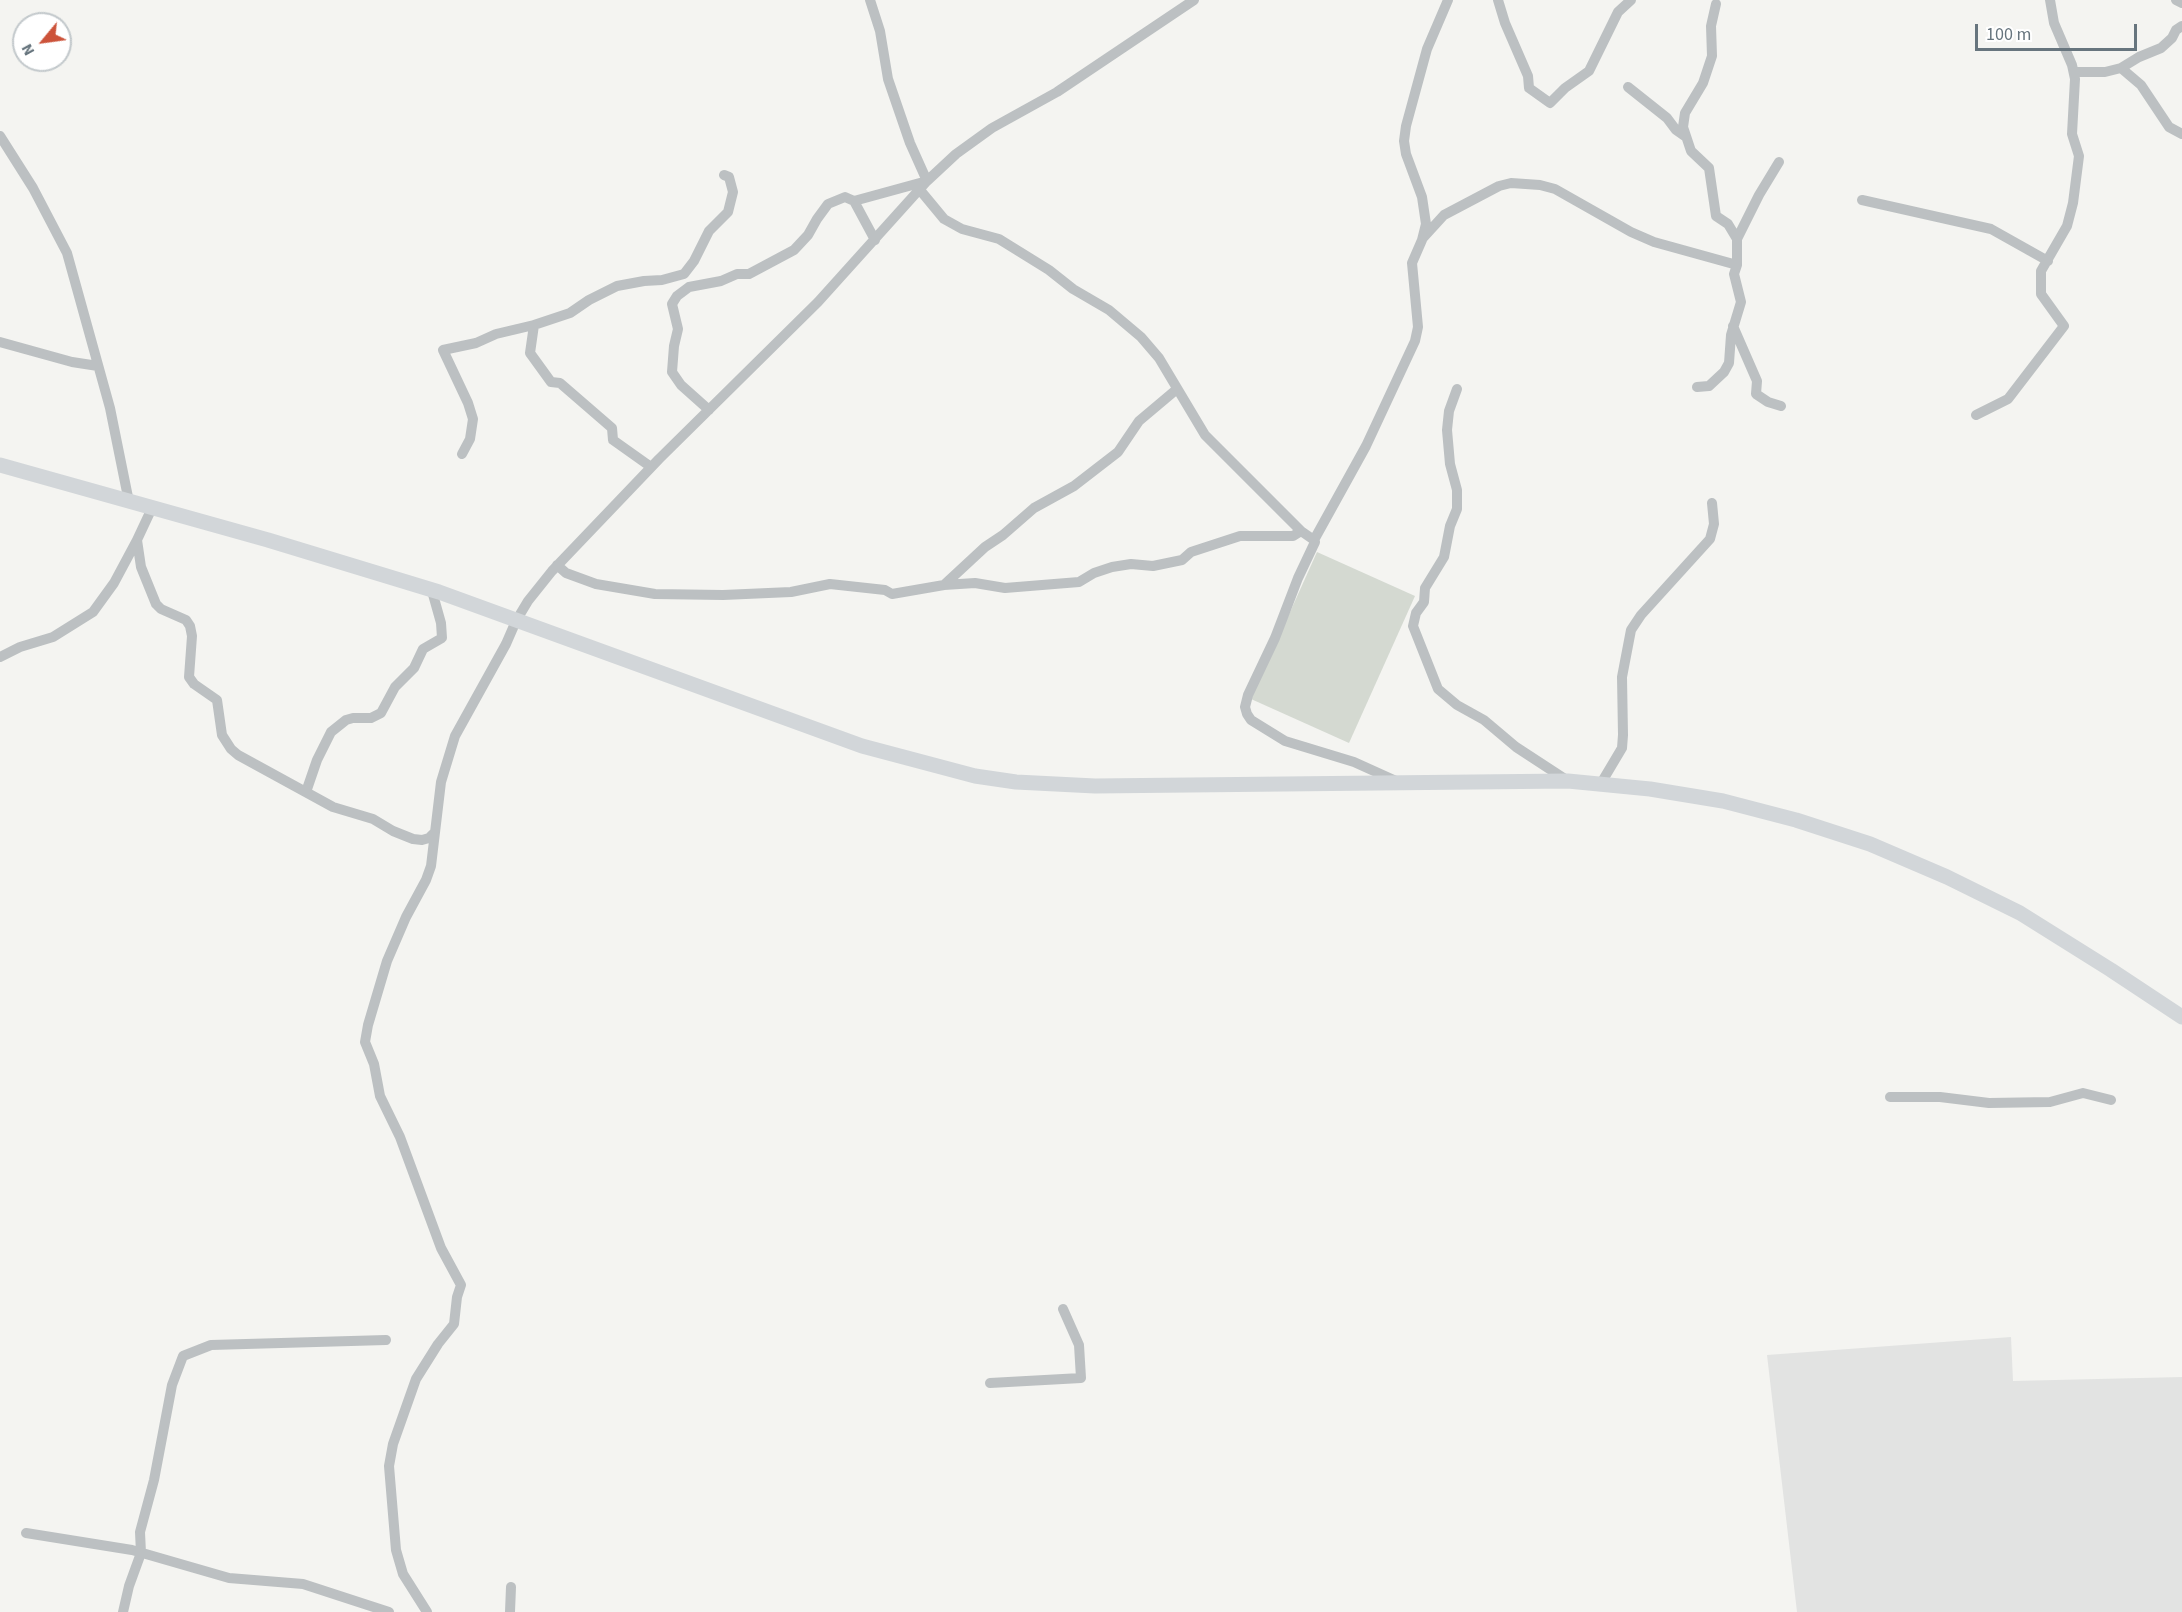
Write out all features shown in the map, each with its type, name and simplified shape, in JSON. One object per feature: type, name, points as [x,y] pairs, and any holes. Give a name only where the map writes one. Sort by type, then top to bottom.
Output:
[{"type":"main road","points":[[0,465],[257,537],[432,591],[862,746],[975,776],[1016,782],[1095,786],[1568,781],[1650,789],[1723,801],[1796,820],[1870,844],[1947,877],[2020,913],[2182,1017]]},
{"type":"street","points":[[870,0],[880,31],[888,80],[923,185],[944,219],[962,229],[999,238],[1049,270],[1073,289],[1109,310],[1141,337],[1159,358],[1205,435],[1301,531],[1314,540]]},
{"type":"street","points":[[427,1612],[403,1574],[396,1550],[389,1466],[393,1444],[416,1379],[454,1324],[457,1297],[461,1285],[441,1248],[400,1137],[380,1096],[374,1064],[365,1042],[387,961],[406,917],[426,880],[433,854],[441,782],[455,736],[506,644],[516,621],[528,601],[557,565],[651,467],[818,302],[923,185],[956,154],[992,128],[1057,92],[1194,0]]},
{"type":"street","points":[[1400,783],[1354,762],[1285,741],[1260,727],[1247,714],[1245,707],[1248,695],[1275,638],[1314,540],[1366,446],[1414,341],[1418,327],[1412,263],[1426,224],[1425,212],[1404,141],[1427,49],[1448,0]]},
{"type":"street","points":[[1498,0],[1505,23],[1528,76],[1528,88],[1550,103],[1564,88],[1589,71],[1618,12],[1631,0]]},
{"type":"street","points":[[1976,415],[2008,399],[2064,326],[2041,294],[2041,271],[2067,226],[2079,156],[2072,134],[2074,72],[2054,23],[2050,0]]},
{"type":"street","points":[[2176,0],[2182,3]]},
{"type":"street","points":[[1716,4],[1711,26],[1713,56],[1703,83],[1685,113],[1683,127],[1691,152],[1709,168],[1716,216],[1728,224],[1737,239]]},
{"type":"street","points":[[2074,72],[2105,72],[2121,68],[2161,48],[2182,26]]},
{"type":"street","points":[[2121,68],[2141,85],[2169,127],[2182,134]]},
{"type":"street","points":[[1628,87],[1668,118],[1676,130],[1686,137]]},
{"type":"street","points":[[0,136],[33,188],[67,253],[110,408],[129,502]]},
{"type":"street","points":[[1697,387],[1709,386],[1724,372],[1729,363],[1733,326],[1741,302],[1734,274],[1737,265],[1737,239],[1779,162]]},
{"type":"street","points":[[462,453],[470,439],[473,419],[443,350],[476,343],[496,334],[570,313],[589,300],[617,286],[662,280],[684,274],[694,261],[709,231],[728,212],[733,192],[729,177],[724,175]]},
{"type":"street","points":[[1422,240],[1444,215],[1499,186],[1511,183],[1540,185],[1555,189],[1631,232],[1654,242],[1737,265]]},
{"type":"street","points":[[709,410],[681,385],[672,372],[678,329],[672,304],[677,296],[689,287],[721,281],[737,274],[749,274],[794,250],[808,235],[828,204],[845,197],[854,201],[923,185]]},
{"type":"street","points":[[1862,200],[1991,229],[2048,261]]},
{"type":"street","points":[[854,201],[875,240]]},
{"type":"street","points":[[534,325],[530,353],[550,382],[560,383],[612,428],[613,440],[651,467]]},
{"type":"street","points":[[1733,326],[1757,381],[1756,394],[1768,402],[1781,406]]},
{"type":"street","points":[[0,342],[72,362],[98,366]]},
{"type":"street","points":[[944,585],[985,547],[1003,535],[1034,508],[1074,486],[1118,452],[1139,422],[1177,389]]},
{"type":"street","points":[[1457,389],[1449,411],[1447,430],[1450,464],[1457,490],[1457,509],[1450,525],[1444,557],[1425,588],[1424,602],[1416,614],[1413,626],[1438,689],[1457,705],[1484,720],[1516,747],[1568,781]]},
{"type":"street","points":[[1600,785],[1622,748],[1622,677],[1631,630],[1641,615],[1710,539],[1714,524],[1712,503]]},
{"type":"street","points":[[0,657],[20,647],[53,637],[93,612],[114,583],[152,508]]},
{"type":"street","points":[[557,565],[566,573],[596,584],[655,594],[723,596],[790,592],[830,584],[885,590],[892,594],[944,585],[975,583],[1005,588],[1079,582],[1094,573],[1112,567],[1131,564],[1153,566],[1182,560],[1191,552],[1240,536],[1293,536],[1301,531]]},
{"type":"street","points":[[137,540],[141,567],[156,604],[161,609],[186,620],[190,626],[192,636],[189,676],[194,684],[217,700],[221,729],[226,743],[238,755],[333,807],[373,819],[403,836],[422,840],[434,833]]},
{"type":"street","points":[[306,792],[317,760],[331,732],[346,720],[371,718],[381,713],[395,687],[414,668],[423,649],[442,638],[441,623],[432,591]]},
{"type":"street","points":[[1890,1097],[1940,1097],[1989,1102],[2050,1102],[2083,1093],[2111,1100]]},
{"type":"street","points":[[990,1383],[1081,1378],[1079,1344],[1062,1308]]},
{"type":"street","points":[[123,1612],[129,1586],[141,1553],[140,1532],[154,1480],[172,1385],[183,1356],[211,1345],[386,1340]]},
{"type":"street","points":[[26,1533],[141,1553],[229,1578],[303,1584],[389,1612]]},
{"type":"street","points":[[510,1612],[511,1587]]},
{"type":"shaded area","points":[[1317,552],[1415,596],[1349,743],[1251,699]]},
{"type":"shaded area","points":[[2011,1337],[2013,1381],[2182,1377],[2182,1612],[1797,1612],[1767,1355]]}]
